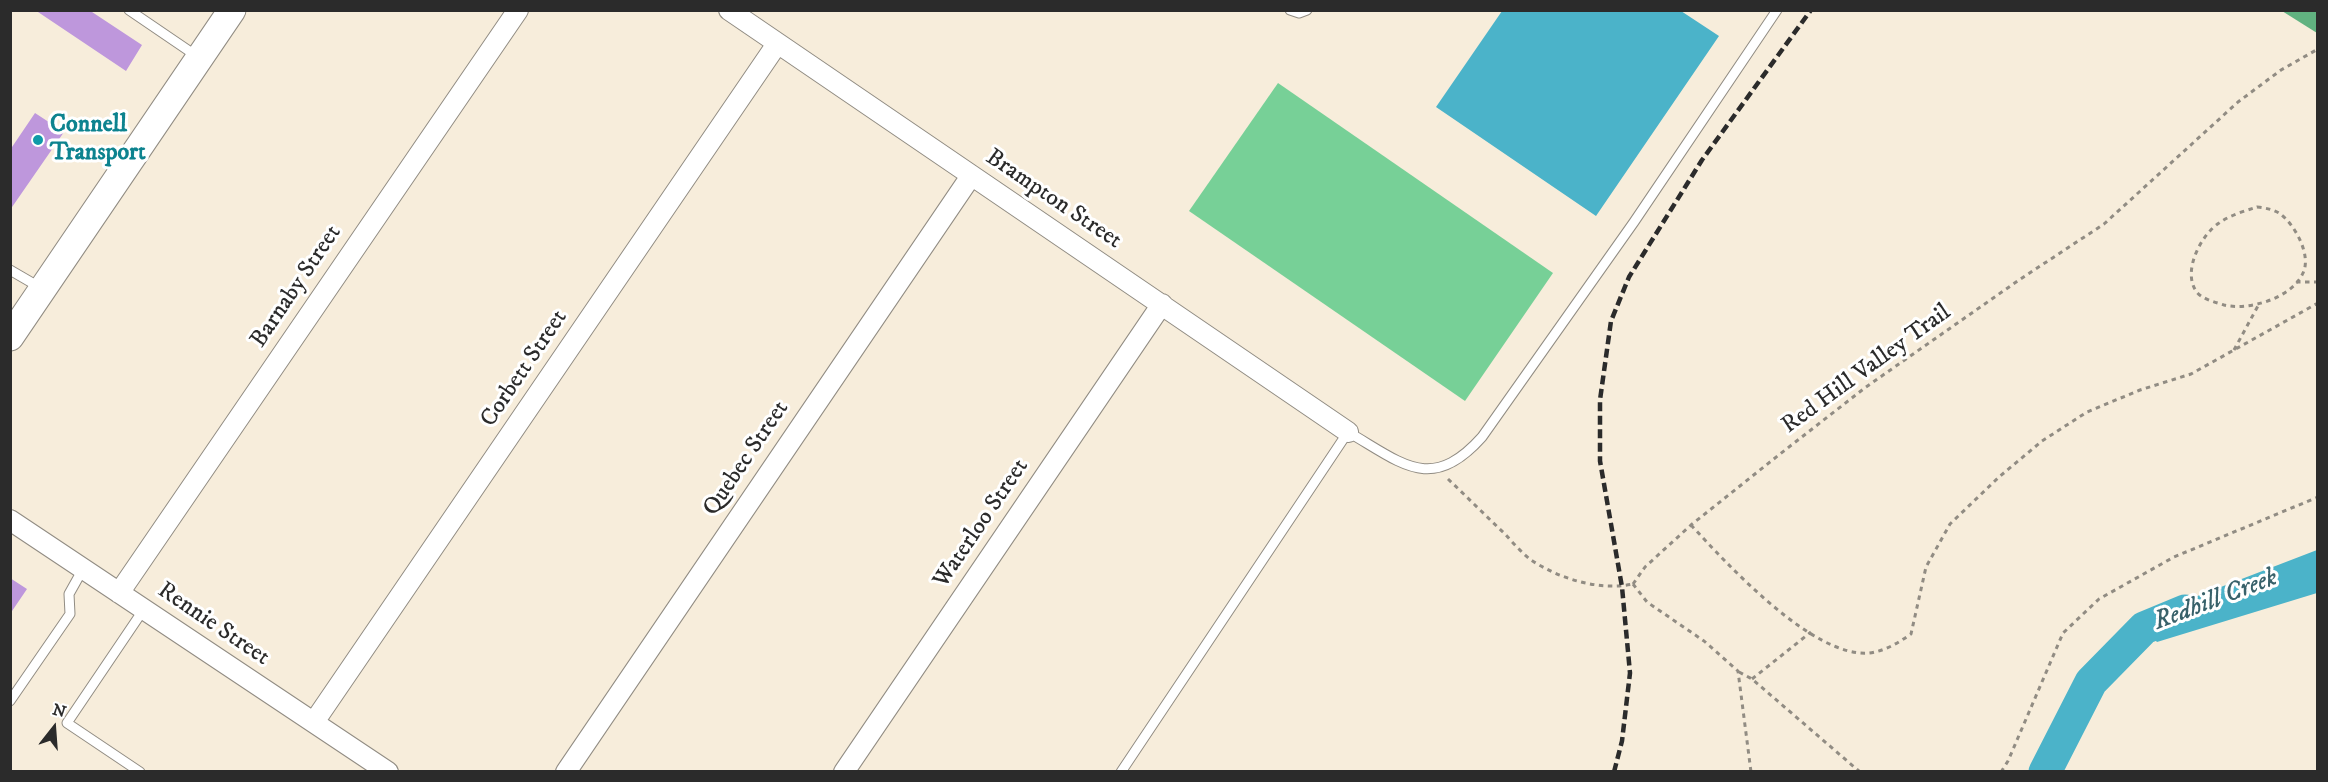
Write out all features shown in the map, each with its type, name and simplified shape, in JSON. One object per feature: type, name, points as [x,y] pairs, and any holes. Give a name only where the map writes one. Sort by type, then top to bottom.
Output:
[{"type":"main road","points":[[10,337],[200,58],[226,14]]},
{"type":"street","name":"Barnaby Street","points":[[119,593],[518,10]]},
{"type":"street","name":"Brampton Street","points":[[729,10],[1348,432]]},
{"type":"street","name":"Corbett Street","points":[[314,722],[777,44]]},
{"type":"street","name":"Quebec Street","points":[[566,771],[971,176]]},
{"type":"street","name":"Waterloo Street","points":[[844,771],[1162,304]]},
{"type":"street","name":"Rennie Street","points":[[10,520],[388,771]]},
{"type":"lane","points":[[129,10],[200,58]]},
{"type":"lane","points":[[1290,10],[1297,13],[1307,10]]},
{"type":"lane","points":[[1121,771],[1348,432],[1401,463],[1422,469],[1437,468],[1464,456],[1482,437],[1634,222],[1777,10]]},
{"type":"lane","points":[[10,270],[43,290]]},
{"type":"lane","points":[[10,701],[70,614],[69,594],[83,569]]},
{"type":"lane","points":[[140,771],[68,723],[144,609]]},
{"type":"path","name":"Red Hill Valley Trail","points":[[1633,584],[1645,567],[1691,525],[1866,387],[2019,280],[2104,224],[2238,102],[2281,70],[2318,49]]},
{"type":"path","points":[[2257,207],[2269,208],[2280,213],[2293,230],[2304,252],[2306,263],[2303,274],[2288,290],[2259,304],[2243,307],[2228,306],[2205,298],[2196,291],[2191,270],[2203,239],[2220,222],[2257,207]]},
{"type":"path","points":[[2296,282],[2318,282]]},
{"type":"path","points":[[1691,525],[1744,582],[1811,632],[1837,648],[1868,653],[1893,646],[1911,634],[1926,567],[1950,524],[1999,477],[2042,441],[2087,412],[2140,390],[2191,374],[2318,303]]},
{"type":"path","points":[[2234,351],[2259,304]]},
{"type":"path","points":[[1437,468],[1530,559],[1555,573],[1581,582],[1622,587],[1633,584],[1647,602],[1704,641],[1738,671],[1752,679],[1860,771]]},
{"type":"path","points":[[2001,771],[2008,761],[2063,633],[2099,599],[2174,557],[2318,497]]},
{"type":"path","points":[[1752,679],[1811,632]]},
{"type":"path","points":[[1738,671],[1751,771]]},
{"type":"green space","points":[[2282,11],[2317,11],[2317,33]]},
{"type":"green space","points":[[1278,83],[1553,273],[1465,401],[1189,211]]},
{"type":"water","points":[[1502,11],[1681,11],[1719,36],[1596,216],[1436,107]]},
{"type":"water","points":[[2317,550],[2317,593],[2157,642],[2135,620]]},
{"type":"building","points":[[35,10],[89,10],[142,45],[126,71]]},
{"type":"building","name":"Connell Transport","points":[[35,113],[64,132],[10,210],[10,150]]},
{"type":"building","points":[[10,578],[27,589],[10,614]]},
{"type":"waterway","name":"Redhill Creek","points":[[2045,772],[2091,682],[2144,628],[2185,611]]},
{"type":"railway","points":[[1614,772],[1622,741],[1630,673],[1622,587],[1600,461],[1600,400],[1611,321],[1629,277],[1702,160],[1811,10]]},
{"type":"place","name":"Connell Transport","points":[[38,140]]}]
